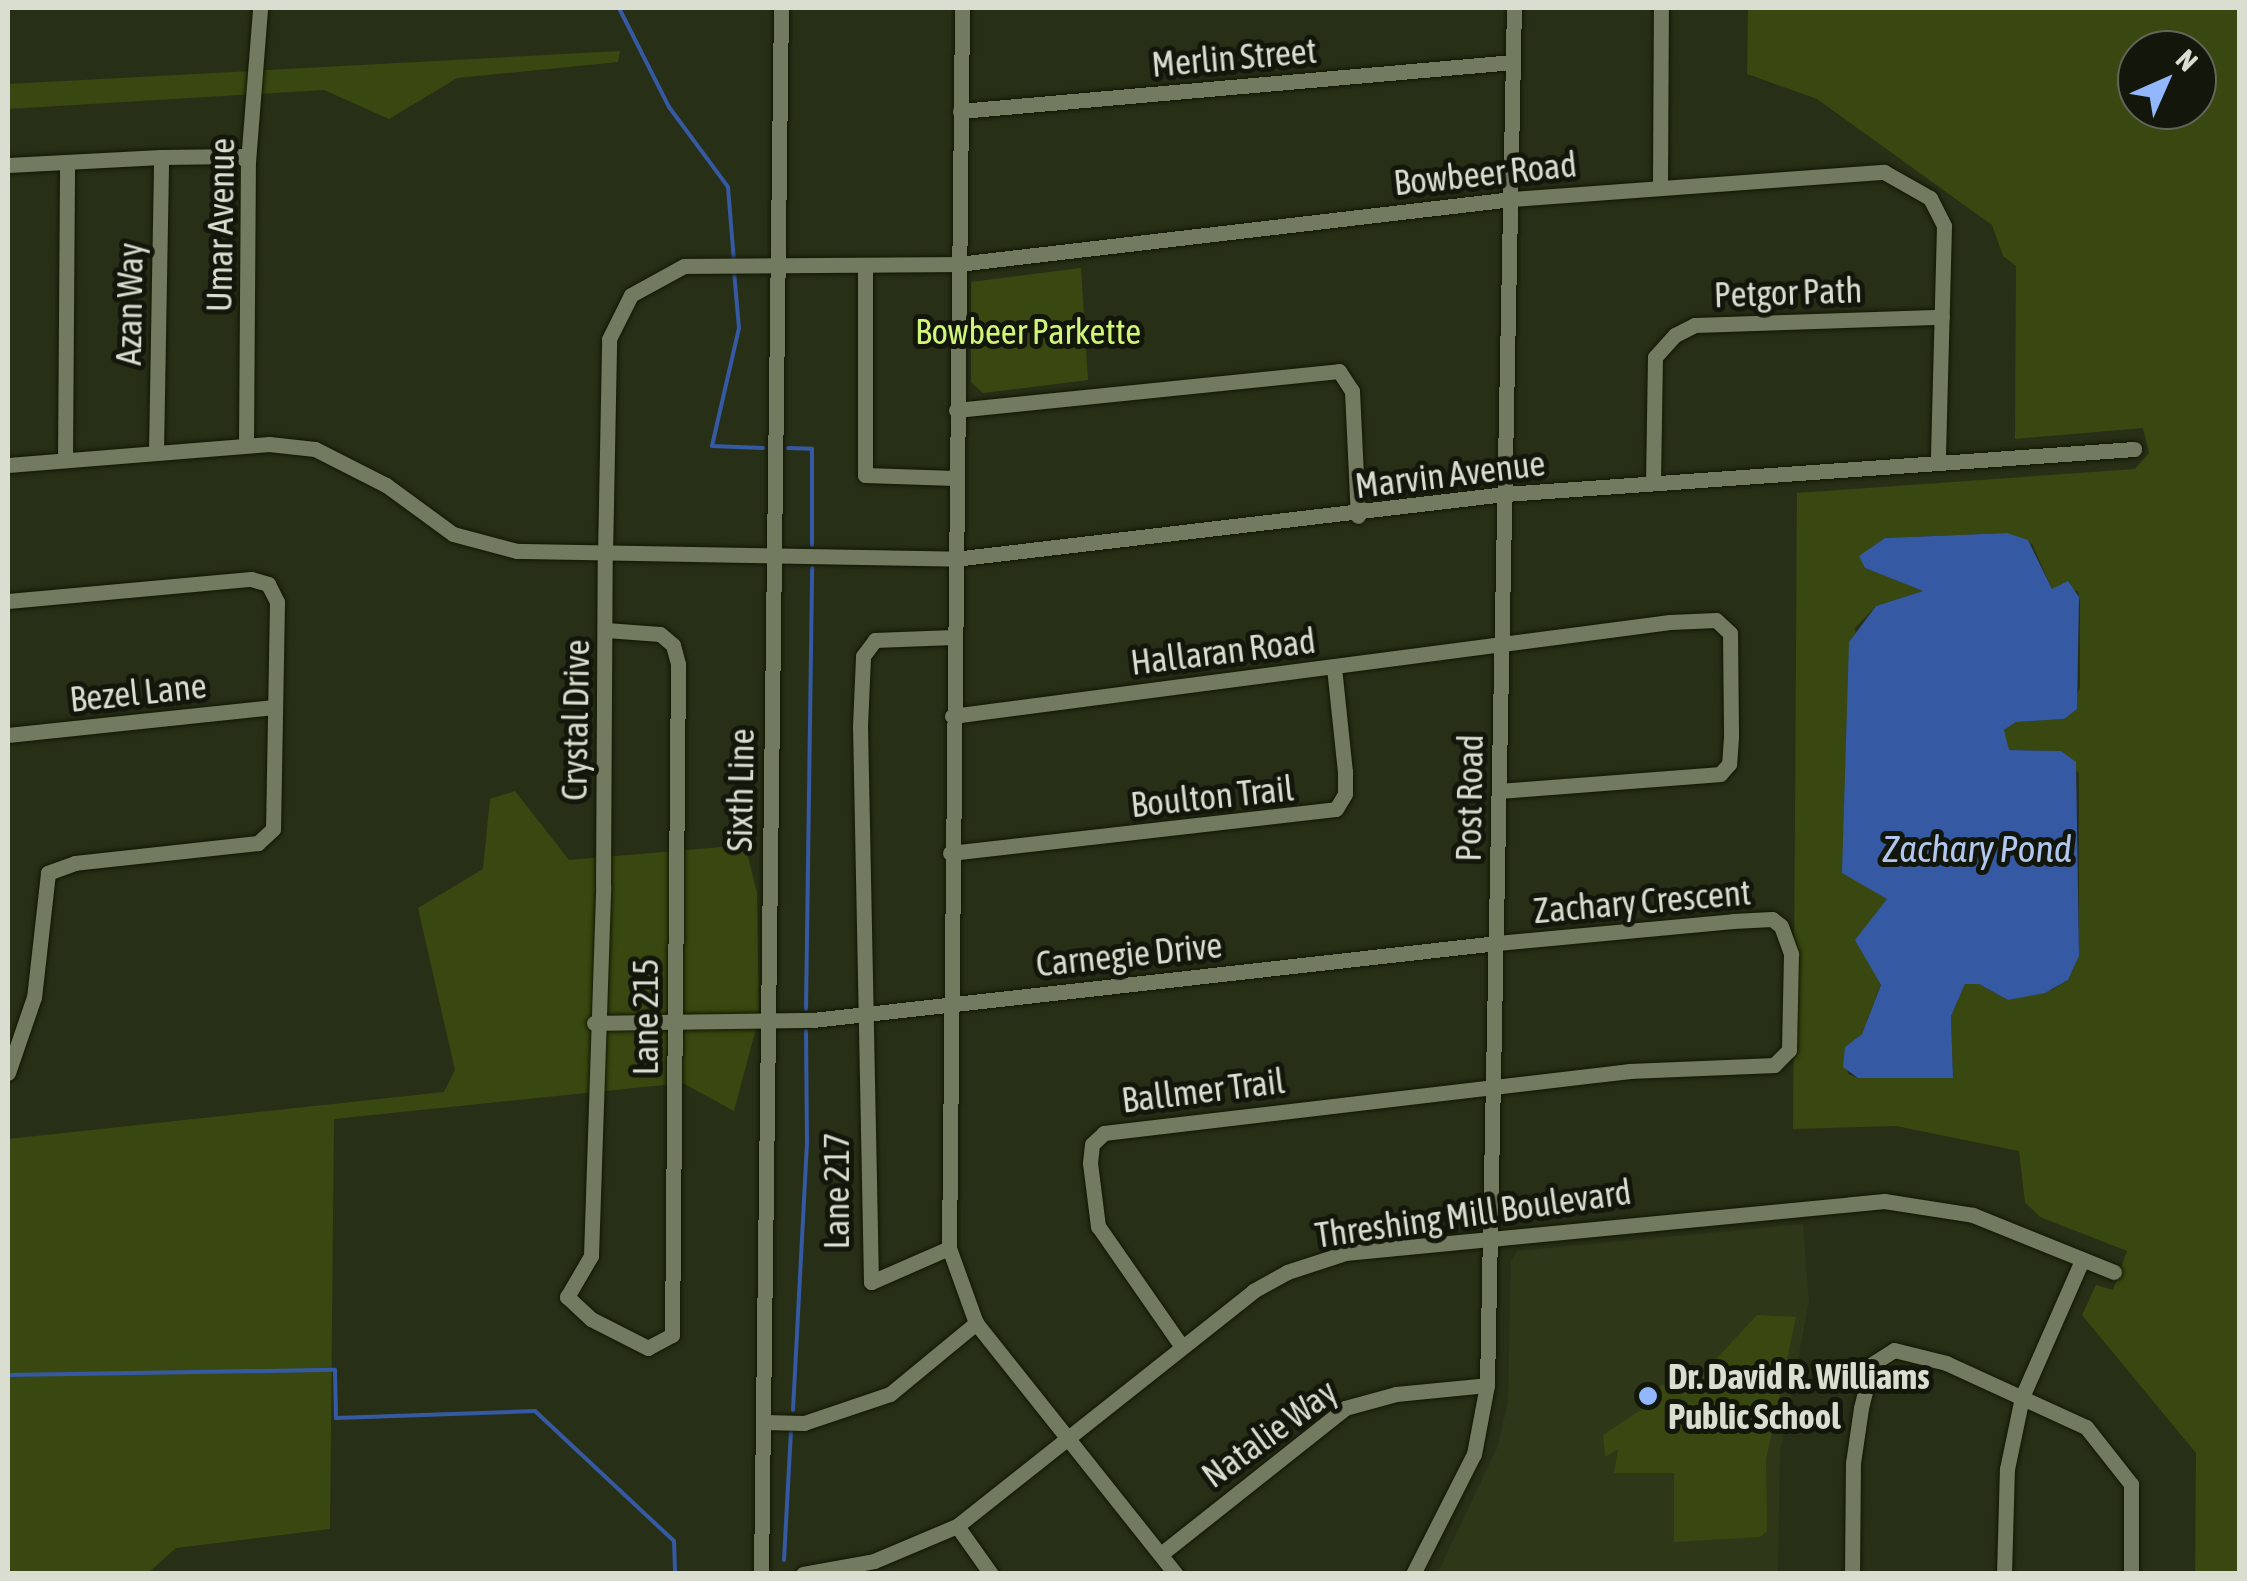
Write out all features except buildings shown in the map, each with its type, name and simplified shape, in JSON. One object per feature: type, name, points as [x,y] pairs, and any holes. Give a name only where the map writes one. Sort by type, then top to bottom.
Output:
[{"type":"street","name":"Umar Avenue","points":[[246,443],[248,162],[260,8]]},
{"type":"street","name":"Sixth Line","points":[[762,1574],[780,8]]},
{"type":"street","points":[[962,8],[947,1004],[948,1248],[976,1323],[1176,1574]]},
{"type":"street","name":"Post Road","points":[[1413,1574],[1474,1454],[1488,1385],[1514,8]]},
{"type":"street","points":[[1660,185],[1662,8]]},
{"type":"street","name":"Merlin Street","points":[[960,110],[1513,62]]},
{"type":"street","points":[[8,165],[241,156],[248,162]]},
{"type":"street","name":"Azan Way","points":[[156,452],[162,157]]},
{"type":"street","points":[[66,162],[66,460]]},
{"type":"street","name":"Bowbeer Road","points":[[777,266],[958,264],[1512,199],[1660,185],[1884,172],[1897,176],[1940,210],[1938,459]]},
{"type":"street","points":[[865,265],[865,475],[955,478]]},
{"type":"street","name":"Crystal Drive","points":[[567,1297],[590,1256],[606,630],[609,340],[631,295],[684,266],[777,266]]},
{"type":"street","name":"Petgor Path","points":[[1653,482],[1655,357],[1675,335],[1695,325],[1942,317]]},
{"type":"street","points":[[956,410],[1339,371],[1352,391],[1358,516]]},
{"type":"street","name":"Marvin Avenue","points":[[8,466],[246,443],[316,449],[386,485],[453,534],[481,544],[605,556],[954,558],[1358,516],[1505,494],[1938,459],[2134,448]]},
{"type":"street","points":[[8,601],[260,581],[277,602],[275,820],[268,837],[242,846],[62,864],[48,873],[34,997],[8,1073]]},
{"type":"street","name":"Hallaran Road","points":[[952,716],[1716,620],[1730,633],[1731,737],[1729,764],[1720,774],[1500,790]]},
{"type":"street","name":"Lane 215","points":[[567,1297],[637,1347],[661,1346],[672,1335],[676,653],[660,634],[606,630]]},
{"type":"street","points":[[866,1014],[863,656],[875,640],[953,637]]},
{"type":"street","name":"Boulton Trail","points":[[950,853],[1336,810],[1345,794],[1346,772],[1334,667]]},
{"type":"street","name":"Bezel Lane","points":[[8,735],[274,708]]},
{"type":"street","name":"Zachary Crescent","points":[[1495,1087],[1630,1071],[1774,1065],[1789,1050],[1791,1010],[1788,936],[1772,919],[1497,943]]},
{"type":"street","name":"Carnegie Drive","points":[[594,1023],[767,1022],[866,1014],[1497,943]]},
{"type":"street","name":"Lane 217","points":[[866,1014],[870,1282],[948,1248]]},
{"type":"street","name":"Ballmer Trail","points":[[1182,1347],[1098,1226],[1090,1162],[1092,1144],[1104,1132],[1495,1087]]},
{"type":"street","name":"Threshing Mill Boulevard","points":[[803,1574],[874,1561],[957,1526],[1253,1292],[1298,1267],[1345,1253],[1884,1201],[1962,1212],[2114,1272]]},
{"type":"street","points":[[2004,1574],[2005,1491],[2022,1397],[2082,1260]]},
{"type":"street","points":[[764,1422],[804,1423],[890,1394],[976,1323]]},
{"type":"street","points":[[1852,1574],[1854,1453],[1877,1357],[1894,1350],[1927,1356],[2078,1420],[2128,1478],[2131,1574]]},
{"type":"street","name":"Natalie Way","points":[[1161,1554],[1345,1408],[1396,1394],[1488,1385]]},
{"type":"street","points":[[957,1526],[991,1574]]},
{"type":"shaded area","name":"Dr. David R. Williams Public School","points":[[1803,1224],[1809,1302],[1780,1452],[1778,1573],[1437,1574],[1498,1446],[1508,1401],[1511,1262],[1517,1251]]},
{"type":"green space","points":[[1748,8],[2239,8],[2239,1573],[2195,1573],[2196,1453],[2082,1315],[2096,1285],[2113,1290],[2127,1251],[2040,1217],[2025,1202],[2019,1151],[1896,1126],[1793,1129],[1797,493],[2135,469],[2149,453],[2143,428],[2015,439],[2016,266],[2003,256],[1992,225],[1817,99],[1747,74]],"holes":[[[2007,533],[2032,544],[2052,589],[2078,591],[2080,688],[2064,719],[2016,722],[2004,730],[2008,750],[2061,751],[2079,774],[2079,956],[2068,980],[2052,990],[2008,1000],[1979,984],[1965,984],[1951,1016],[1953,1078],[1858,1078],[1848,1074],[1845,1047],[1862,1034],[1881,984],[1887,899],[1855,628],[1876,606],[1923,591],[1865,568],[1885,538]]]},
{"type":"green space","points":[[620,51],[618,62],[457,78],[389,119],[324,90],[8,109],[8,84]]},
{"type":"green space","name":"Bowbeer Parkette","points":[[1081,268],[1088,380],[983,393],[971,382],[971,282]]},
{"type":"green space","points":[[515,791],[569,860],[745,845],[757,893],[759,1017],[734,1111],[683,1083],[334,1119],[330,1529],[176,1548],[148,1573],[8,1573],[8,1139],[444,1092],[455,1070],[418,908],[483,869],[490,799]]},
{"type":"green space","points":[[1757,1315],[1796,1317],[1766,1460],[1767,1531],[1760,1537],[1674,1542],[1674,1473],[1614,1473],[1618,1449],[1605,1457],[1603,1435],[1660,1397],[1659,1386],[1704,1372]]},
{"type":"water","name":"Zachary Pond","points":[[2007,533],[2028,540],[2052,589],[2068,581],[2079,597],[2077,709],[2064,719],[2016,722],[2004,730],[2009,750],[2061,751],[2076,762],[2079,956],[2068,980],[2045,993],[2008,1000],[1979,984],[1965,984],[1951,1016],[1953,1078],[1858,1078],[1843,1067],[1845,1047],[1862,1034],[1881,985],[1855,940],[1887,899],[1842,873],[1849,642],[1876,606],[1923,591],[1865,568],[1859,556],[1885,538]]},
{"type":"waterway","points":[[619,8],[669,107],[728,187],[734,261]]},
{"type":"waterway","points":[[734,271],[739,328],[712,446],[763,448]]},
{"type":"waterway","points":[[788,448],[812,449],[812,545]]},
{"type":"waterway","points":[[806,1009],[812,568]]},
{"type":"waterway","points":[[793,1410],[807,1143],[806,1031]]},
{"type":"waterway","points":[[8,1375],[335,1370],[336,1418],[535,1411],[674,1541],[675,1574]]},
{"type":"waterway","points":[[784,1560],[791,1432]]},
{"type":"place","name":"Dr. David R. Williams Public School","points":[[1648,1396]]}]
